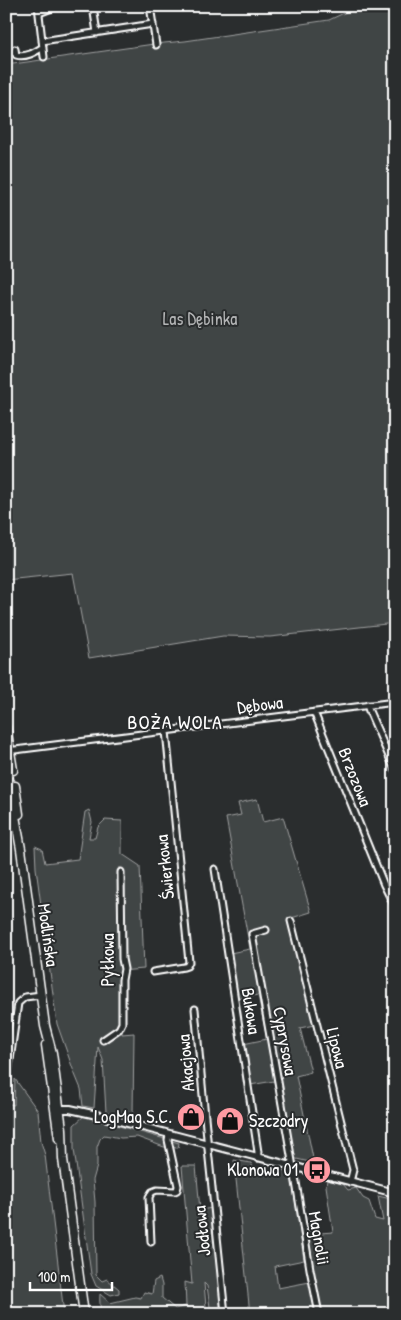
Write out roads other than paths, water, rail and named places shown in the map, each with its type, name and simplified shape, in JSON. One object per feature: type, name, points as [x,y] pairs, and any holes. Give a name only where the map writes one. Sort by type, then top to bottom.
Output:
[{"type":"main road","name":"Modlińska","points":[[6,726],[8,750],[19,814],[21,849]]},
{"type":"main road","name":"Modlińska","points":[[6,762],[21,849],[45,1026],[46,1054],[62,1129],[63,1159],[84,1314]]},
{"type":"street","points":[[38,6],[44,57]]},
{"type":"street","points":[[39,13],[57,6]]},
{"type":"street","points":[[93,6],[96,33]]},
{"type":"street","points":[[150,6],[156,45]]},
{"type":"street","points":[[6,53],[15,50],[16,55],[21,56],[35,52],[43,44],[153,24]]},
{"type":"street","name":"Dębowa","points":[[8,750],[395,702]]},
{"type":"street","points":[[367,705],[395,770]]},
{"type":"street","name":"Brzozowa","points":[[314,712],[380,875],[395,907]]},
{"type":"street","name":"Świerkowa","points":[[153,972],[184,967],[189,962],[166,730]]},
{"type":"street","name":"Bukowa","points":[[215,869],[258,1152],[257,1158]]},
{"type":"street","name":"Pyłkowa","points":[[104,1040],[119,1029],[122,1023],[122,980],[124,969],[122,959],[121,872]]},
{"type":"street","name":"Lipowa","points":[[291,921],[353,1170],[350,1182]]},
{"type":"street","name":"Cyprysowa","points":[[266,930],[252,934],[294,1167]]},
{"type":"street","points":[[6,1089],[18,1003],[25,997],[41,995]]},
{"type":"street","name":"Akacjowa","points":[[195,1009],[207,1145]]},
{"type":"street","points":[[57,1109],[77,1111],[395,1194]]},
{"type":"street","points":[[151,1242],[149,1198],[152,1192],[157,1190],[175,1191],[178,1186],[168,1140],[169,1135]]},
{"type":"street","name":"Jodłowa","points":[[207,1145],[225,1314]]},
{"type":"street","name":"Magnolii","points":[[294,1167],[302,1226],[319,1314]]},
{"type":"place","name":"LogMag S.C.","points":[[191,1117]]},
{"type":"place","name":"Szczodry","points":[[230,1121]]},
{"type":"place","name":"Klonowa 01","points":[[317,1170]]},
{"type":"district","name":"BOŻA WOLA","points":[[175,722]]},
{"type":"park label","name":"Las Dębinka","points":[[200,319]]}]
